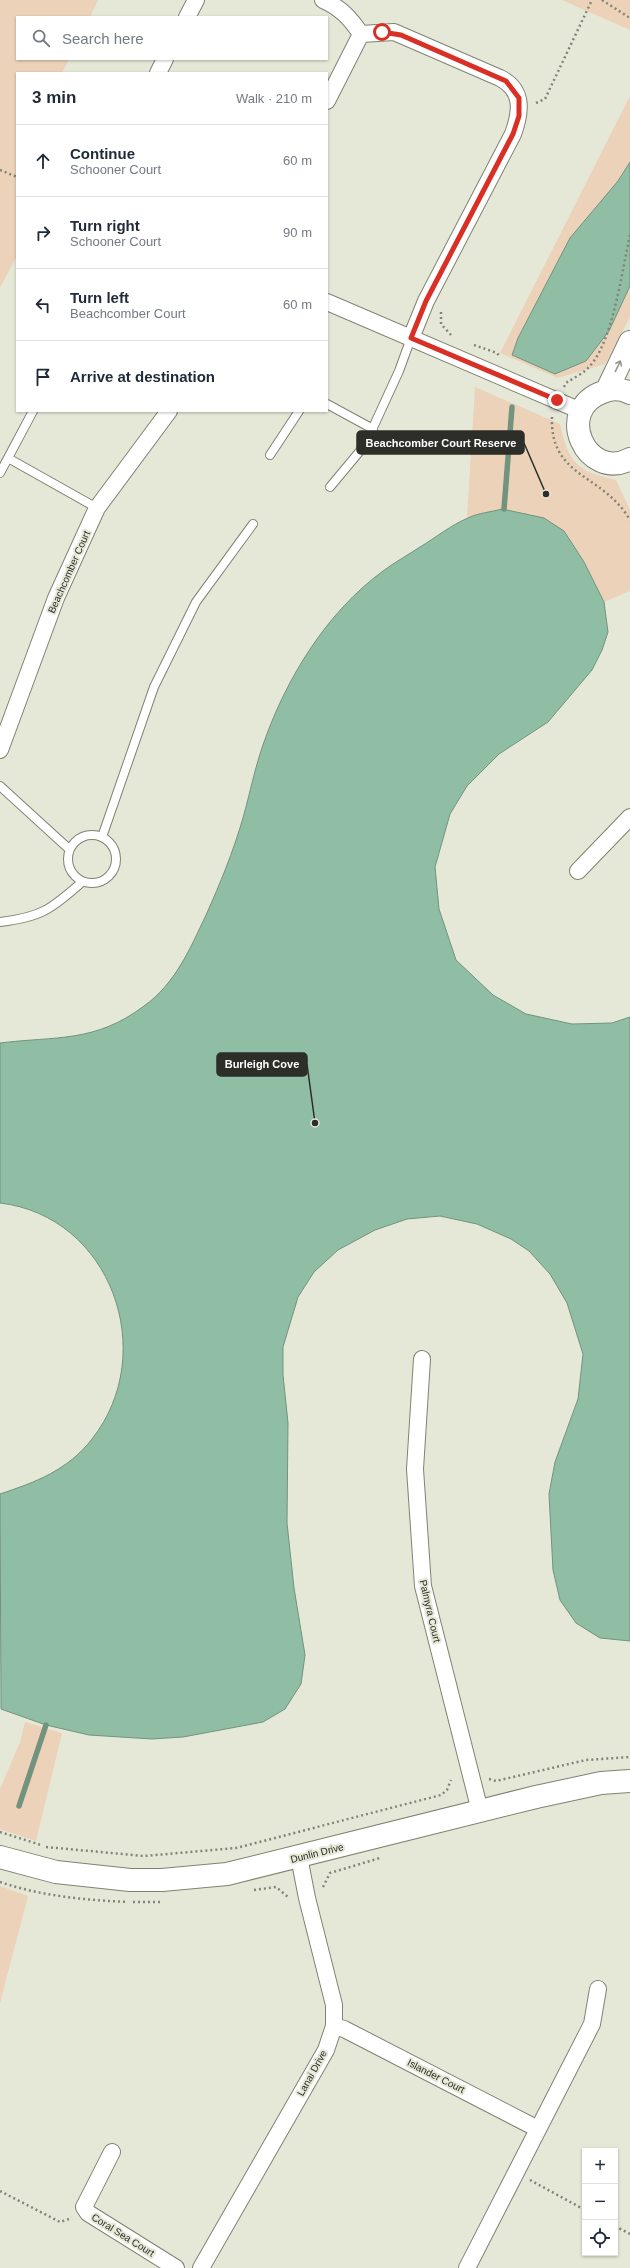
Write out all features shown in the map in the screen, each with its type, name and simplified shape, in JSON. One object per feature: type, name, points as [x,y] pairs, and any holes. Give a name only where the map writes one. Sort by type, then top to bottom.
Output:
[{"type":"street","points":[[188,16],[196,0]]},
{"type":"street","points":[[323,0],[334,5],[348,16],[361,34]]},
{"type":"street","points":[[361,34],[394,32],[500,78],[510,85],[515,91],[520,106],[519,116],[513,134],[426,301],[411,338]]},
{"type":"street","points":[[328,99],[361,34]]},
{"type":"street","points":[[158,72],[164,60]]},
{"type":"street","points":[[328,302],[581,411]]},
{"type":"street","points":[[607,390],[630,342]]},
{"type":"street","points":[[629,462],[606,462],[596,458],[587,451],[578,432],[581,411],[587,401],[596,394],[607,390],[617,390],[630,393]]},
{"type":"street","name":"Beachcomber Court","points":[[0,750],[56,598],[97,508],[168,412]]},
{"type":"street","points":[[578,872],[630,817]]},
{"type":"street","name":"Palmyra Court","points":[[422,1359],[415,1469],[423,1586],[480,1811]]},
{"type":"street","name":"Dunlin Drive","points":[[0,1857],[31,1866],[73,1874],[130,1880],[162,1880],[227,1874],[480,1811],[601,1783],[630,1781]]},
{"type":"street","name":"Lanai Drive","points":[[201,2268],[326,2050],[334,2026],[334,2005],[307,1898],[299,1857]]},
{"type":"street","points":[[467,2268],[592,2024],[598,1989]]},
{"type":"street","name":"Islander Court","points":[[334,2026],[344,2028],[538,2129]]},
{"type":"street","name":"Coral Sea Court","points":[[112,2152],[84,2207],[88,2213],[176,2268]]},
{"type":"lane","points":[[330,487],[355,458],[373,429],[411,338]]},
{"type":"lane","points":[[328,405],[373,429]]},
{"type":"lane","points":[[0,473],[32,412]]},
{"type":"lane","points":[[270,455],[298,412]]},
{"type":"lane","points":[[8,458],[97,508]]},
{"type":"lane","points":[[102,837],[154,687],[196,602],[253,524]]},
{"type":"lane","points":[[0,786],[69,849]]},
{"type":"lane","points":[[87,835],[102,837],[109,842],[114,849],[116,857],[114,869],[106,879],[98,883],[82,882],[70,872],[68,864],[69,849],[74,842],[87,835]]},
{"type":"lane","points":[[0,922],[32,917],[46,912],[56,906],[82,882]]},
{"type":"path","points":[[520,106],[536,103],[545,99],[592,0]]},
{"type":"path","points":[[602,0],[630,18]]},
{"type":"path","points":[[0,170],[16,177]]},
{"type":"path","points":[[566,383],[592,364],[600,350],[610,324],[630,235]]},
{"type":"path","points":[[426,301],[442,309],[440,319],[441,324],[444,330],[455,338]]},
{"type":"path","points":[[610,324],[615,326]]},
{"type":"path","points":[[469,343],[497,353],[503,360]]},
{"type":"path","points":[[486,1777],[496,1781],[586,1760],[630,1757]]},
{"type":"path","points":[[0,1832],[45,1847],[110,1854],[144,1856],[236,1848],[441,1795],[447,1790],[451,1780]]},
{"type":"path","points":[[323,1893],[323,1887],[330,1873],[381,1858]]},
{"type":"path","points":[[0,1882],[35,1892],[69,1897]]},
{"type":"path","points":[[516,2172],[582,2208]]},
{"type":"path","points":[[0,2191],[60,2222],[88,2213]]},
{"type":"path","points":[[618,2228],[630,2234]]},
{"type":"shaded area","points":[[0,0],[98,0],[90,16],[16,16],[16,60],[68,60],[62,72],[16,72],[16,258],[0,288]]},
{"type":"shaded area","points":[[562,0],[630,0],[630,30]]},
{"type":"shaded area","points":[[630,96],[630,317],[605,364],[558,378],[500,353]]},
{"type":"shaded area","points":[[630,162],[630,286],[609,331],[586,361],[555,374],[512,355],[518,338],[570,238],[618,181]]},
{"type":"shaded area","points":[[475,387],[560,424],[567,448],[576,463],[583,469],[592,473],[616,480],[630,510],[630,591],[604,602],[584,563],[564,531],[544,518],[502,509],[467,518]]},
{"type":"shaded area","points":[[502,509],[544,518],[564,531],[584,562],[604,602],[608,632],[602,650],[592,670],[548,722],[499,754],[467,786],[450,814],[435,867],[439,909],[456,960],[493,995],[526,1014],[572,1024],[612,1023],[630,1017],[630,1641],[600,1638],[576,1623],[560,1600],[553,1570],[549,1494],[555,1462],[578,1399],[583,1354],[567,1303],[550,1274],[529,1251],[511,1239],[477,1224],[440,1216],[407,1219],[375,1230],[338,1250],[314,1272],[298,1297],[283,1347],[283,1375],[288,1423],[287,1523],[294,1588],[305,1655],[301,1684],[285,1709],[263,1722],[183,1737],[152,1739],[89,1735],[46,1725],[1,1709],[0,1494],[26,1485],[62,1467],[83,1450],[92,1439],[112,1405],[122,1368],[122,1330],[113,1294],[96,1261],[71,1233],[39,1213],[0,1203],[0,1043],[75,1036],[92,1032],[126,1018],[144,1006],[165,987],[188,953],[211,903],[235,843],[255,770],[273,718],[297,670],[311,648],[344,606],[363,587],[383,571],[462,521],[476,515]]},
{"type":"shaded area","points":[[25,1722],[62,1733],[36,1841],[0,1829],[0,1789],[20,1742]]},
{"type":"shaded area","points":[[0,1886],[28,1896],[0,2003]]},
{"type":"waterway","points":[[504,509],[512,407]]},
{"type":"waterway","points":[[19,1806],[46,1725]]},
{"type":"place","name":"Beachcomber Court Reserve","points":[[546,494]]},
{"type":"place","name":"Burleigh Cove","points":[[315,1123]]},
{"type":"route","points":[[382,32],[394,32],[506,81],[519,98],[520,106],[519,116],[513,134],[426,301],[411,338],[557,400]]}]
